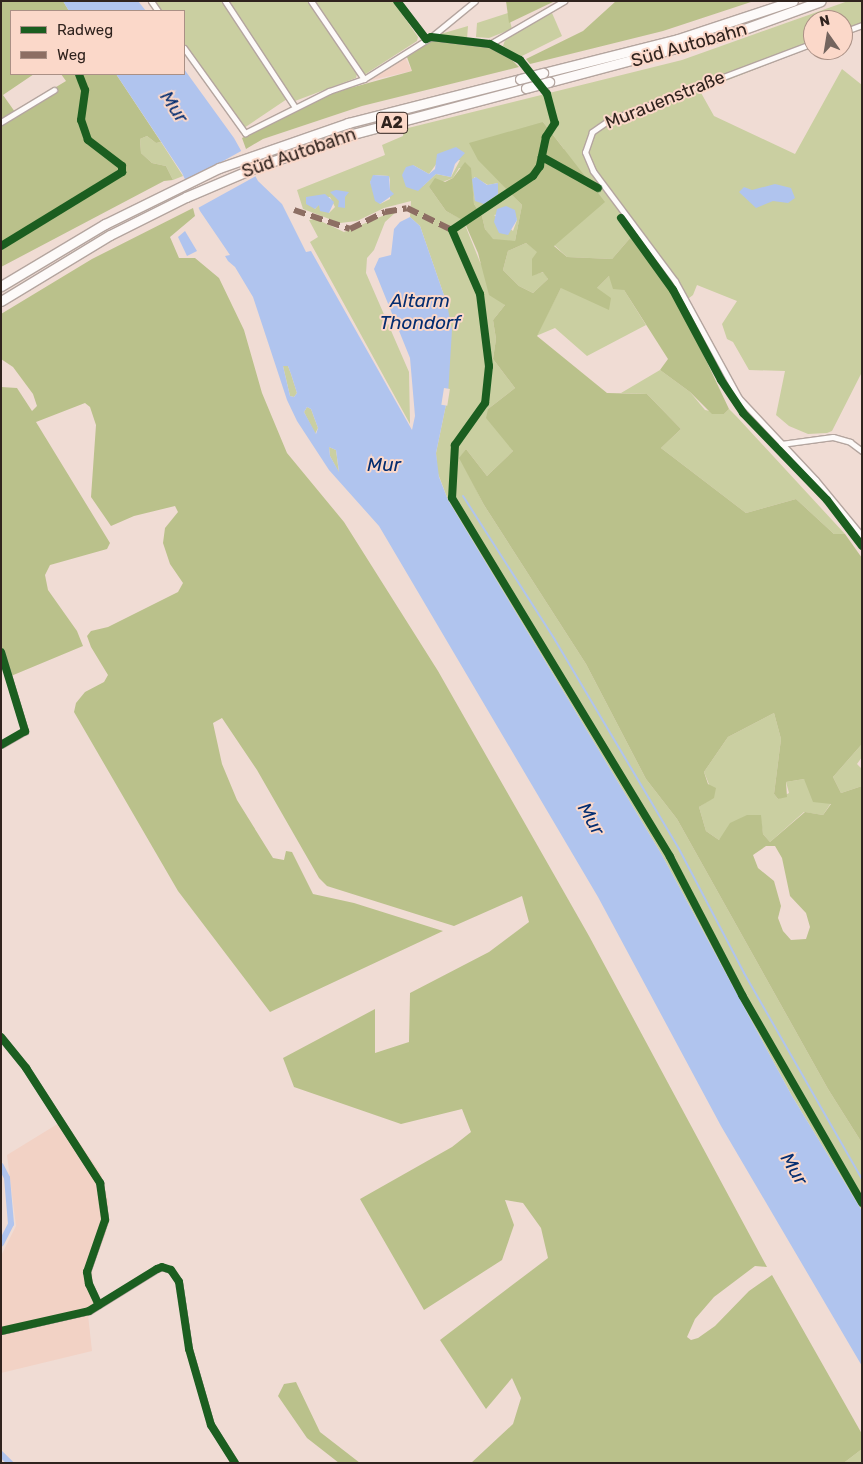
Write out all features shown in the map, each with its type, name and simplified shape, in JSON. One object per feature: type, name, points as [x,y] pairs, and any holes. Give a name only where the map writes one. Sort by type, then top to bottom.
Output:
[{"type":"highway","name":"Süd Autobahn","points":[[1,286],[105,224],[180,186],[253,155],[348,123],[678,39],[792,1]]},
{"type":"highway","name":"Süd Autobahn","points":[[1,301],[110,235],[186,197],[259,166],[353,134],[708,40],[821,1]]},
{"type":"street","points":[[225,1],[295,107]]},
{"type":"street","points":[[311,1],[364,79]]},
{"type":"street","points":[[398,1],[428,38],[490,44],[520,60]]},
{"type":"street","points":[[185,49],[243,133],[295,107],[364,79],[428,38],[475,1]]},
{"type":"street","points":[[490,44],[564,1]]},
{"type":"street","name":"Murauenstraße","points":[[803,47],[609,120],[592,132],[585,152],[593,171],[674,281],[740,398],[861,532]]},
{"type":"street","points":[[1,122],[54,90]]},
{"type":"street","points":[[781,444],[833,437],[850,442],[862,452]]},
{"type":"street","points":[[1,652],[25,731],[1,745]]},
{"type":"street","points":[[1,1037],[26,1068],[98,1177],[105,1201],[102,1233],[87,1272],[89,1284],[99,1305]]},
{"type":"street","points":[[1,1331],[80,1315],[156,1269],[162,1267],[171,1270],[179,1282],[188,1349],[211,1426],[233,1462]]},
{"type":"shaded area","points":[[405,57],[412,71],[367,81],[377,74]]},
{"type":"shaded area","points":[[64,1120],[101,1174],[109,1203],[106,1233],[92,1269],[93,1287],[103,1306],[88,1315],[92,1351],[1,1373],[1,1256],[16,1226],[7,1155]]},
{"type":"green space","points":[[1,1],[63,1],[68,10],[10,10],[10,75],[33,75],[3,95],[15,112],[66,81],[62,75],[117,75],[161,142],[156,143],[147,136],[140,139],[141,153],[152,163],[166,166],[173,180],[164,181],[1,267]]},
{"type":"green space","points":[[155,1],[221,1],[287,99],[244,128],[185,44],[185,10],[161,10]]},
{"type":"green space","points":[[227,1],[307,1],[357,74],[356,78],[295,101]]},
{"type":"green space","points":[[314,1],[393,1],[418,37],[417,41],[364,75]]},
{"type":"green space","points":[[506,1],[555,1],[509,23]]},
{"type":"green space","points":[[616,1],[754,1],[663,31],[530,64],[526,59],[583,31]]},
{"type":"green space","points":[[848,1],[862,1],[862,29],[853,32],[853,10],[823,10]]},
{"type":"green space","points":[[508,13],[512,29],[489,38],[476,37],[477,23]]},
{"type":"green space","points":[[552,13],[562,36],[520,57],[503,46],[506,37]]},
{"type":"green space","points":[[803,17],[803,51],[700,91],[714,116],[795,154],[842,69],[862,85],[862,372],[832,431],[827,433],[808,434],[789,426],[776,415],[785,371],[749,370],[733,342],[727,339],[722,324],[737,301],[697,285],[693,295],[680,305],[631,237],[612,259],[567,257],[554,245],[564,149],[543,122],[502,184],[522,205],[515,241],[509,243],[492,239],[485,229],[482,216],[474,204],[470,168],[459,168],[453,178],[429,187],[446,211],[463,220],[480,262],[505,305],[493,320],[496,339],[493,359],[515,388],[488,409],[513,451],[487,476],[466,449],[460,458],[484,505],[586,664],[646,779],[677,819],[828,1089],[862,1143],[862,1211],[792,1096],[662,855],[448,500],[437,471],[436,453],[448,395],[447,304],[420,226],[410,217],[411,201],[384,208],[357,221],[340,223],[303,209],[297,190],[385,155],[382,145],[403,136],[404,129],[682,60]],"holes":[[[460,160],[451,177],[436,174],[423,186],[413,165],[429,174],[437,163]],[[375,175],[389,176],[390,180],[390,199],[380,204],[370,182]],[[474,177],[488,185],[498,183],[475,201]],[[306,197],[330,197],[335,207],[329,213],[319,204],[315,209]],[[514,212],[517,220],[513,231],[494,215]]]},
{"type":"green space","points":[[468,26],[467,39],[440,35],[443,30],[444,33]]},
{"type":"green space","points":[[434,40],[493,47],[504,52],[519,67],[362,106],[263,139],[246,149],[242,138],[332,93],[412,71],[407,57]]},
{"type":"green space","points":[[543,122],[605,202],[554,246],[567,257],[612,259],[631,237],[680,305],[729,409],[724,414],[712,414],[690,392],[660,370],[668,359],[624,290],[613,289],[609,276],[597,288],[611,298],[609,310],[561,288],[537,336],[607,393],[647,394],[681,429],[661,448],[746,513],[796,499],[834,534],[845,534],[862,558],[862,744],[833,777],[841,793],[862,786],[862,1143],[828,1089],[677,819],[646,779],[586,664],[484,505],[459,458],[466,449],[487,476],[513,451],[486,418],[488,409],[515,388],[493,359],[496,339],[493,320],[505,305],[489,295],[478,253],[464,221],[446,211],[429,187],[435,178],[445,182],[453,178],[465,162],[471,168],[474,204],[482,216],[485,229],[493,239],[515,241],[522,205],[478,160],[469,143]],"holes":[[[526,243],[537,252],[532,259],[532,276],[543,272],[548,279],[533,293],[519,286],[503,270],[508,251]],[[774,713],[781,739],[774,794],[778,799],[787,797],[786,782],[804,779],[813,802],[831,804],[823,815],[805,812],[770,842],[763,834],[761,815],[747,815],[730,823],[719,840],[706,831],[699,807],[714,798],[716,788],[708,784],[704,772],[728,737]],[[766,846],[775,846],[782,858],[790,896],[806,913],[810,927],[806,939],[791,940],[783,931],[778,918],[781,906],[774,881],[758,868],[753,855]]]},
{"type":"green space","points":[[147,136],[156,143],[161,142],[183,176],[173,180],[166,166],[152,163],[141,153],[140,139]]},
{"type":"green space","points":[[193,208],[195,216],[170,237],[179,258],[195,258],[219,278],[244,330],[262,393],[287,453],[344,522],[438,671],[589,936],[767,1267],[755,1266],[714,1297],[695,1319],[687,1337],[691,1340],[698,1338],[715,1326],[749,1291],[772,1275],[862,1434],[862,1449],[845,1462],[471,1463],[513,1424],[521,1398],[512,1378],[486,1409],[440,1340],[548,1258],[541,1228],[523,1203],[505,1200],[514,1225],[502,1260],[424,1310],[360,1199],[452,1147],[471,1132],[462,1109],[401,1124],[294,1087],[283,1058],[375,1009],[375,1053],[409,1042],[410,993],[489,952],[529,922],[522,896],[454,926],[327,886],[319,878],[257,770],[222,718],[213,723],[222,764],[237,800],[273,858],[284,860],[286,851],[292,852],[313,894],[354,903],[443,931],[270,1012],[178,891],[74,712],[76,703],[85,692],[104,682],[108,675],[91,647],[87,636],[91,631],[108,627],[178,592],[183,583],[170,564],[163,543],[165,528],[178,512],[175,506],[134,516],[111,526],[91,497],[96,425],[90,407],[85,403],[36,422],[110,543],[107,549],[50,565],[45,575],[48,590],[77,631],[83,646],[11,676],[1,646],[1,387],[17,388],[32,411],[37,406],[33,394],[13,367],[1,359],[1,314],[92,259]]},
{"type":"green space","points":[[396,212],[385,222],[374,250],[367,258],[366,273],[409,372],[410,424],[310,242],[318,237],[309,220],[316,219],[344,232]]},
{"type":"green space","points":[[526,243],[538,252],[532,275],[544,272],[548,279],[533,293],[519,286],[503,270],[508,251]]},
{"type":"green space","points":[[609,276],[624,290],[646,325],[587,356],[555,328],[536,336],[561,288],[597,288]]},
{"type":"green space","points":[[283,366],[288,366],[291,374],[297,393],[294,397],[290,396]]},
{"type":"green space","points":[[660,370],[690,392],[705,410],[724,414],[729,409],[845,534],[834,534],[796,499],[746,513],[661,448],[681,429],[647,394],[621,393]]},
{"type":"green space","points":[[307,407],[311,409],[318,428],[315,434],[304,412]]},
{"type":"green space","points":[[329,447],[336,450],[339,473],[330,456]]},
{"type":"green space","points":[[774,713],[781,739],[774,794],[778,799],[789,793],[786,782],[804,779],[831,803],[823,815],[804,812],[770,842],[763,834],[760,815],[719,840],[706,831],[699,807],[714,797],[704,772],[728,737]]},
{"type":"green space","points":[[862,744],[862,757],[857,764],[862,769],[862,786],[841,793],[833,777]]},
{"type":"green space","points":[[296,1382],[320,1432],[360,1463],[339,1463],[307,1438],[278,1396],[284,1384]]},
{"type":"green space","points":[[862,1449],[862,1463],[843,1463],[845,1462]]},
{"type":"water","points":[[63,1],[138,1],[145,10],[68,10]]},
{"type":"water","name":"Mur","points":[[185,70],[234,138],[258,181],[282,204],[306,252],[311,251],[412,430],[415,416],[410,358],[374,269],[379,258],[391,255],[394,229],[400,222],[410,217],[420,226],[447,304],[452,330],[448,395],[436,453],[439,477],[448,500],[662,855],[792,1096],[862,1211],[862,1366],[721,1126],[598,897],[379,526],[329,470],[297,421],[287,400],[253,297],[235,267],[225,256],[230,255],[200,211],[182,173],[117,75],[185,75]],"holes":[[[283,366],[288,366],[297,393],[294,397],[290,396]],[[307,407],[311,409],[318,428],[316,434],[304,412]],[[329,447],[336,450],[339,472],[330,456]]]},
{"type":"water","points":[[456,147],[465,153],[455,164],[451,177],[436,174],[418,191],[406,187],[402,175],[406,167],[413,165],[429,174],[435,169],[437,154]]},
{"type":"water","points":[[373,175],[389,176],[390,190],[394,194],[380,204],[375,201],[370,182]]},
{"type":"water","points":[[476,177],[487,185],[498,183],[498,194],[484,204],[475,201],[472,179]]},
{"type":"water","points":[[775,184],[791,188],[795,198],[788,203],[773,201],[756,208],[739,192],[744,187],[752,190]]},
{"type":"water","points":[[336,190],[349,192],[345,197],[345,208],[338,207],[339,201],[330,192]]},
{"type":"water","points":[[325,194],[334,202],[329,213],[320,211],[319,205],[315,209],[306,204],[306,197]]},
{"type":"water","points":[[506,206],[515,210],[517,220],[508,235],[499,233],[494,222],[497,209]]},
{"type":"water","points":[[185,231],[197,251],[187,256],[178,237]]},
{"type":"pier","points":[[243,150],[257,175],[198,208],[184,183]]},
{"type":"pier","points":[[444,388],[450,389],[447,406],[441,405]]},
{"type":"waterway","points":[[463,496],[555,640],[679,849],[744,973],[862,1179]]},
{"type":"waterway","points":[[1,1166],[7,1178],[11,1224],[1,1244]]},
{"type":"waterway","points":[[1,1454],[10,1463]]},
{"type":"tunnel","points":[[520,60],[546,92]]},
{"type":"marked path","points":[[294,210],[350,229],[385,212],[407,208],[452,230]]},
{"type":"cycle path","points":[[397,1],[426,39],[431,37],[490,44],[520,60],[547,94],[555,123],[546,137],[540,166],[533,176],[452,230],[480,294],[489,366],[485,403],[455,445],[452,498],[670,857],[742,995],[862,1203]]},
{"type":"cycle path","points":[[1,246],[122,172],[122,166],[88,140],[81,120],[85,90],[79,75]]},
{"type":"cycle path","points":[[542,157],[598,188]]},
{"type":"cycle path","points":[[621,218],[673,290],[721,380],[743,413],[827,500],[862,546]]},
{"type":"cycle path","points":[[1,652],[25,731],[1,745]]},
{"type":"cycle path","points":[[1,1037],[26,1068],[100,1183],[105,1220],[87,1272],[89,1284],[99,1305]]},
{"type":"cycle path","points":[[1,1331],[89,1311],[157,1269],[162,1267],[171,1270],[179,1282],[189,1349],[211,1425],[235,1463]]},
{"type":"water label","name":"Altarm Thondorf","points":[[420,312]]}]
